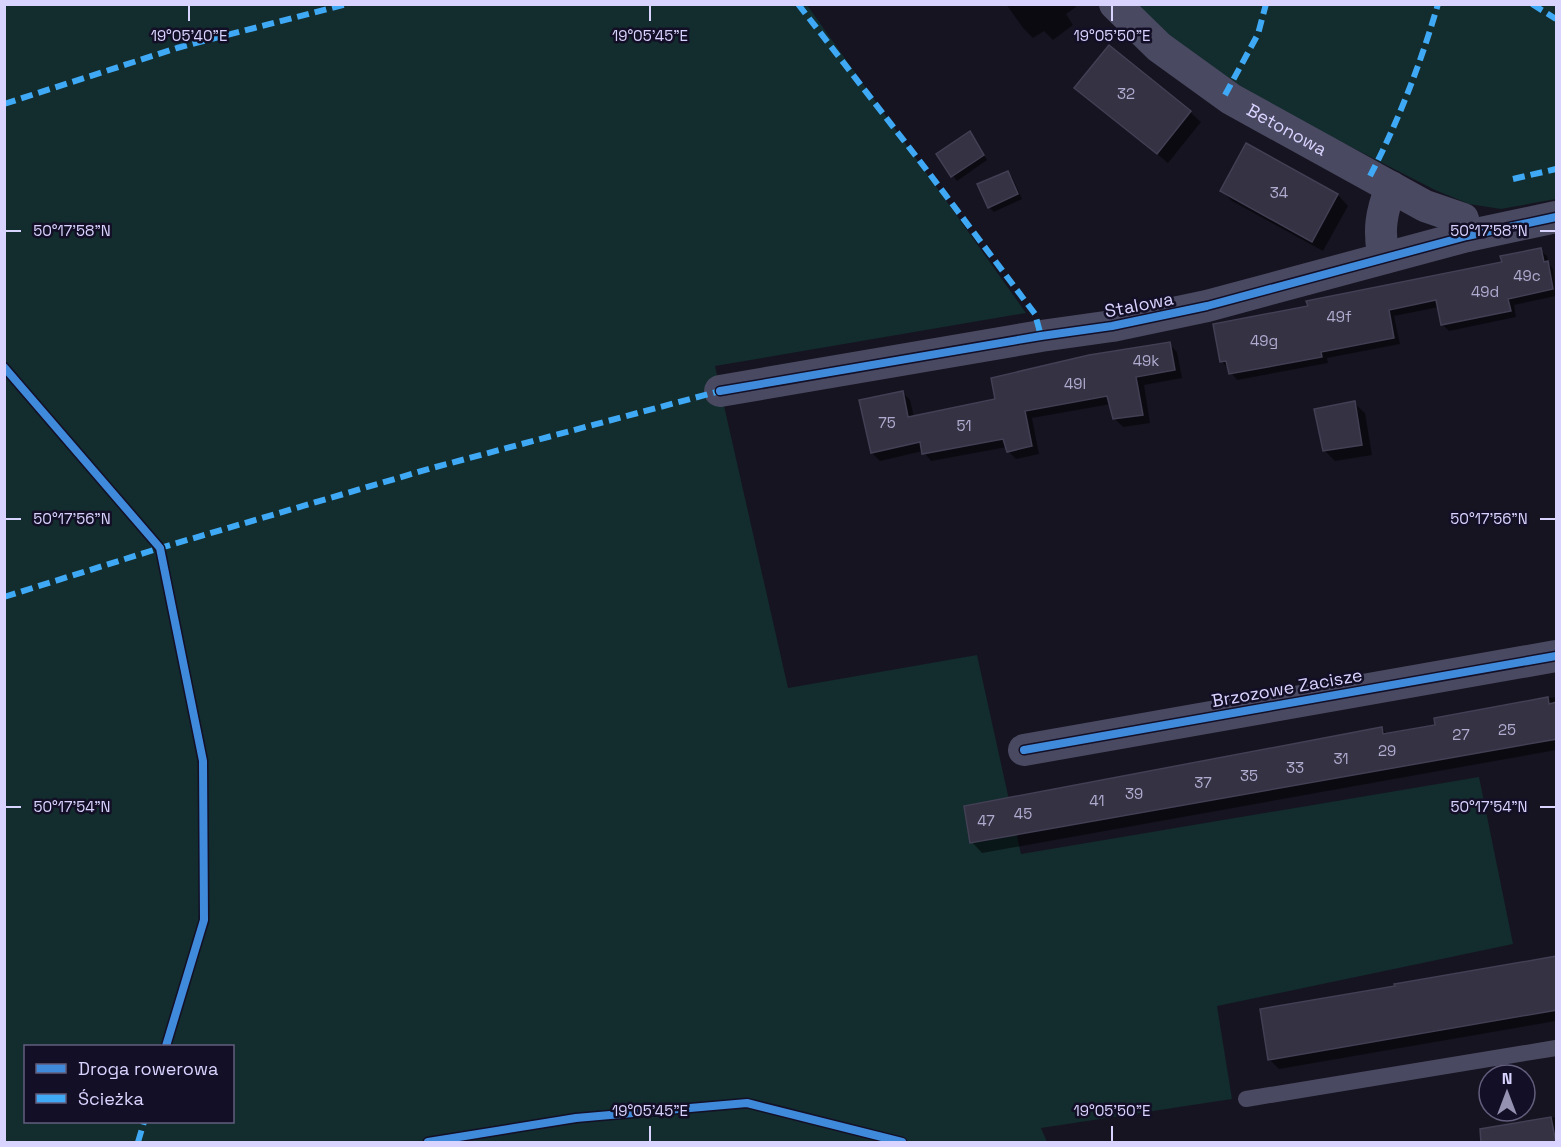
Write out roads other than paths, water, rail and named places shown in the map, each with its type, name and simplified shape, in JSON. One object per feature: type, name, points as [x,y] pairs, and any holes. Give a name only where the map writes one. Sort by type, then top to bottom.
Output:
[{"type":"street","name":"Betonowa","points":[[1115,4],[1159,47],[1231,99],[1425,206],[1462,219],[1467,236]]},
{"type":"street","points":[[1384,258],[1380,241],[1383,210],[1391,187]]},
{"type":"street","name":"Stalowa","points":[[720,391],[1112,326],[1207,306],[1467,236],[1557,217]]},
{"type":"street","name":"Brzozowe Zacisze","points":[[1024,750],[1557,656]]},
{"type":"lane","points":[[1246,1099],[1557,1048]]}]
